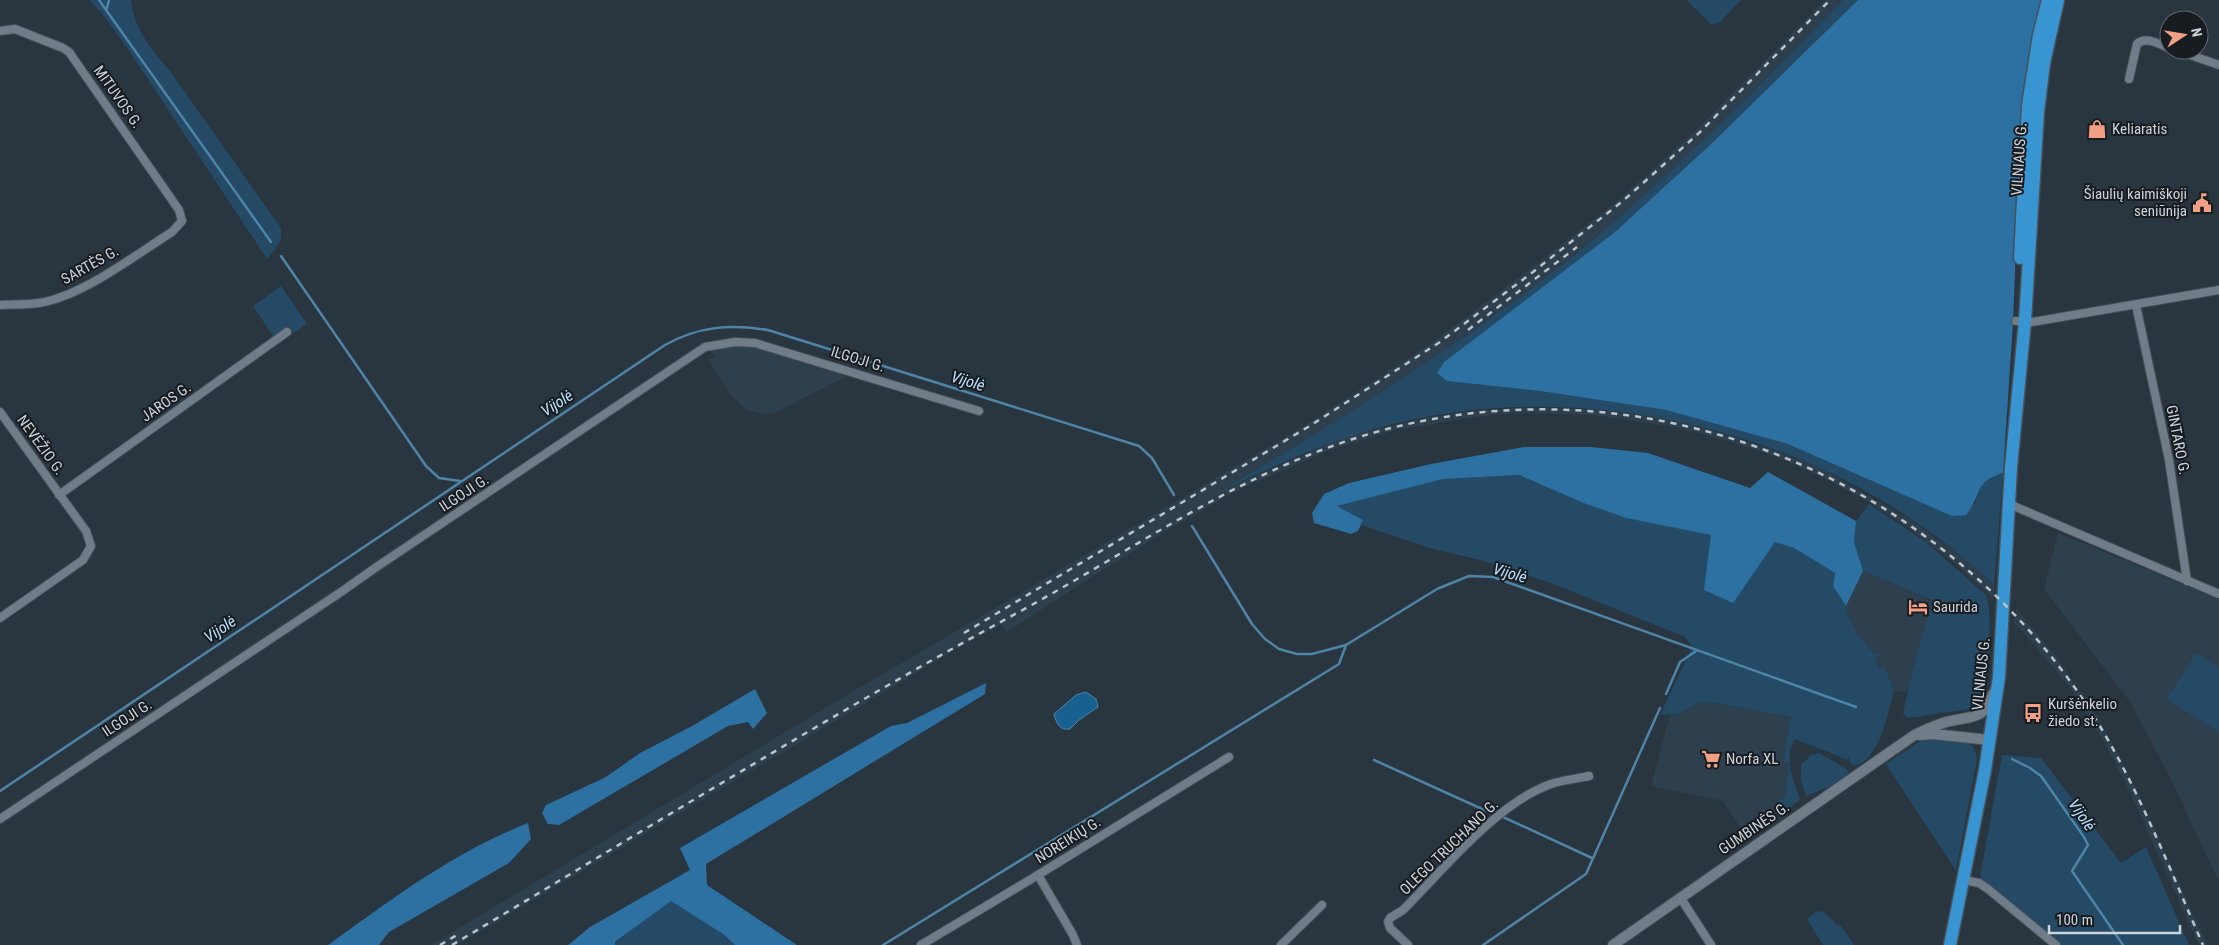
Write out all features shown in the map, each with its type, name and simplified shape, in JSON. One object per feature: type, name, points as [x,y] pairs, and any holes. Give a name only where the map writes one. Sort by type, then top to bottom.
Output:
[{"type":"highway","name":"VILNIAUS G.","points":[[2021,321],[2028,105],[2039,35],[2048,0]]},
{"type":"highway","name":"VILNIAUS G.","points":[[1950,945],[1990,740],[1999,677],[2021,321],[2038,112],[2044,63],[2058,0]]},
{"type":"main road","name":"GUMBINĖS G.","points":[[1613,945],[1913,736],[1929,728],[1975,717],[1982,713],[1990,704],[1999,677]]},
{"type":"main road","points":[[1913,736],[1933,734],[1990,740]]},
{"type":"street","name":"MITUVOS G.","points":[[0,31],[15,29],[69,52],[179,210],[182,221]]},
{"type":"street","points":[[2130,79],[2139,41],[2146,40],[2159,45]]},
{"type":"street","points":[[2205,60],[2219,65]]},
{"type":"street","name":"SARTĖS G.","points":[[0,305],[39,303],[63,296],[97,279],[172,232],[182,221]]},
{"type":"street","points":[[2021,321],[2136,305],[2219,290]]},
{"type":"street","name":"GINTARO G.","points":[[2136,305],[2169,460],[2187,581]]},
{"type":"street","name":"JAROS G.","points":[[59,494],[287,332]]},
{"type":"street","name":"ILGOJI G.","points":[[0,818],[319,607],[706,347],[735,342],[762,344],[979,411]]},
{"type":"street","name":"NEVĖŽIO G.","points":[[0,412],[86,531],[91,546],[83,560],[0,618]]},
{"type":"street","points":[[2009,504],[2219,594]]},
{"type":"street","name":"NOREIKIŲ G.","points":[[921,945],[1038,875],[1229,756]]},
{"type":"street","name":"OLEGO TRUCHANO G.","points":[[1408,945],[1390,928],[1388,922],[1390,918],[1403,910],[1496,817],[1528,795],[1551,784],[1589,776]]},
{"type":"street","points":[[1038,875],[1077,945]]},
{"type":"street","points":[[1964,880],[1979,883],[1988,889],[2056,945]]},
{"type":"street","points":[[1680,897],[1711,945]]},
{"type":"street","points":[[1281,945],[1322,905]]},
{"type":"shaded area","points":[[89,0],[131,0],[136,20],[145,38],[281,228],[280,242],[267,259],[130,52],[101,12]]},
{"type":"shaded area","points":[[1686,0],[1741,0],[1720,22],[1712,25]]},
{"type":"shaded area","points":[[1825,0],[1843,0],[1706,140],[1632,207],[1542,281],[1447,350],[1381,394],[1226,489],[1355,434],[1430,417],[1514,408],[1593,409],[1637,414],[1675,420],[1728,435],[1777,451],[1824,470],[1914,522],[1965,559],[1994,585],[1994,599],[1958,566],[1912,530],[1867,501],[1822,477],[1777,457],[1728,441],[1675,427],[1594,415],[1517,413],[1474,417],[1396,430],[1330,450],[1240,489],[1171,528],[1007,632],[1002,624],[975,638],[458,945],[431,945],[842,698],[1306,425],[1437,339],[1621,198],[1696,130]]},
{"type":"shaded area","points":[[1843,0],[1858,0],[1711,144],[1615,232],[1444,362],[1437,373],[1447,381],[1540,391],[1666,410],[1788,444],[1975,504],[1983,483],[1990,477],[2003,473],[1994,585],[1932,533],[1863,490],[1790,455],[1712,430],[1631,413],[1550,407],[1469,411],[1389,425],[1323,446],[1218,493],[1422,366],[1501,311],[1581,250],[1697,147]]},
{"type":"shaded area","points":[[1858,0],[2042,0],[2019,168],[2013,323],[2003,473],[1987,480],[1966,515],[1952,516],[1788,444],[1666,410],[1540,391],[1447,381],[1437,373],[1444,362],[1615,232],[1711,144]]},
{"type":"shaded area","points":[[281,286],[307,324],[292,334],[287,327],[273,336],[253,306]]},
{"type":"shaded area","points":[[727,345],[754,346],[849,375],[774,413],[762,414],[747,410],[731,395],[708,360],[715,356],[710,349]]},
{"type":"shaded area","points":[[1524,447],[1591,447],[1648,453],[1750,488],[1768,472],[1856,521],[1854,542],[1863,571],[1846,606],[1833,586],[1835,573],[1794,548],[1775,542],[1733,603],[1704,590],[1711,535],[1626,518],[1586,504],[1519,475],[1443,479],[1337,506],[1363,520],[1358,531],[1351,534],[1314,523],[1312,513],[1324,494],[1349,483],[1431,464]]},
{"type":"shaded area","points":[[1519,475],[1586,504],[1626,518],[1712,535],[1705,590],[1775,542],[1794,548],[1835,573],[1833,586],[1846,606],[1848,617],[1858,635],[1874,654],[1878,652],[1879,655],[1875,658],[1879,669],[1885,668],[1894,690],[1886,722],[1871,754],[1856,766],[1850,763],[1849,757],[1848,760],[1795,739],[1790,754],[1790,762],[1800,800],[1784,812],[1777,802],[1785,796],[1789,763],[1783,762],[1791,717],[1716,703],[1699,702],[1678,714],[1660,715],[1692,647],[1685,637],[1551,583],[1484,561],[1433,549],[1361,525],[1363,520],[1337,506],[1443,479]]},
{"type":"shaded area","points":[[1869,504],[1926,542],[1986,595],[1990,617],[1982,696],[1978,704],[1970,709],[1908,718],[1903,714],[1912,671],[1933,600],[1863,571],[1854,542],[1856,521]]},
{"type":"shaded area","points":[[2058,533],[2219,599],[2219,882],[2174,786],[2131,703],[2044,589]]},
{"type":"shaded area","points":[[1863,571],[1933,600],[1907,693],[1894,690],[1885,668],[1879,669],[1875,658],[1878,652],[1874,654],[1858,635],[1848,617],[1846,606]]},
{"type":"shaded area","points":[[2016,609],[2056,656],[2106,732],[2136,788],[2207,945],[2199,945],[2130,792],[2101,736],[2069,686],[2014,622]]},
{"type":"shaded area","points":[[2196,653],[2219,668],[2219,732],[2167,699]]},
{"type":"shaded area","points":[[986,683],[985,694],[706,864],[707,885],[797,945],[735,945],[723,934],[671,901],[615,942],[615,945],[568,945],[590,927],[690,870],[680,848],[891,726],[907,723]]},
{"type":"shaded area","points":[[755,689],[767,713],[753,729],[748,722],[728,726],[559,825],[548,824],[542,813],[546,805],[606,777],[640,753],[692,726]]},
{"type":"shaded area","points":[[1086,692],[1096,699],[1098,707],[1079,720],[1070,729],[1061,728],[1054,714],[1076,695]]},
{"type":"shaded area","points":[[1699,702],[1716,703],[1791,717],[1783,762],[1789,763],[1785,796],[1777,802],[1784,812],[1747,837],[1723,801],[1651,786],[1670,715],[1678,714]]},
{"type":"shaded area","points":[[1932,738],[1968,743],[1977,756],[1956,871],[1886,764],[1922,740]]},
{"type":"shaded area","points":[[1819,753],[1847,769],[1848,774],[1833,785],[1806,796],[1801,780],[1801,764],[1812,755]]},
{"type":"shaded area","points":[[2002,755],[2041,758],[2121,863],[2146,847],[2189,945],[2056,945],[1979,883]]},
{"type":"shaded area","points":[[528,823],[531,839],[509,863],[389,932],[379,945],[328,945],[449,862]]},
{"type":"shaded area","points":[[671,900],[723,934],[735,945],[615,945],[615,943]]},
{"type":"shaded area","points":[[1817,911],[1824,912],[1838,926],[1840,925],[1854,945],[1823,945],[1807,919]]},
{"type":"waterway","points":[[99,0],[271,242]]},
{"type":"waterway","points":[[107,8],[109,0]]},
{"type":"waterway","points":[[281,256],[426,466],[439,478],[460,481]]},
{"type":"waterway","name":"Vijolė","points":[[0,791],[665,345],[703,330],[728,327],[768,330],[1139,446],[1152,458],[1174,495]]},
{"type":"waterway","name":"Vijolė","points":[[1192,526],[1252,624],[1265,639],[1279,649],[1297,654],[1312,654],[1346,645],[1437,589],[1469,576],[1493,577],[1856,707]]},
{"type":"waterway","points":[[883,945],[1339,664],[1346,645]]},
{"type":"waterway","points":[[1666,694],[1680,662],[1696,651]]},
{"type":"waterway","points":[[1483,945],[1586,874],[1660,708]]},
{"type":"waterway","name":"Vijolė","points":[[2012,759],[2041,776],[2084,837],[2088,845],[2072,871],[2123,945]]},
{"type":"waterway","points":[[1374,760],[1491,813]]},
{"type":"waterway","points":[[1503,817],[1592,858]]},
{"type":"railway","points":[[964,633],[1308,427],[1440,342],[1624,200],[1699,133],[1830,0]]},
{"type":"railway","points":[[1468,330],[1577,247]]},
{"type":"railway","points":[[452,945],[875,693],[1180,519],[1263,475],[1306,456],[1350,440],[1450,416],[1550,409],[1650,419],[1746,443],[1838,482],[1923,535],[2000,600],[2067,677],[2108,740],[2126,773],[2203,945]]},
{"type":"railway","points":[[440,945],[457,935]]},
{"type":"place","name":"Keliaratis","points":[[2097,129]]},
{"type":"place","name":"Šiaulių kaimiškoji seniūnija","points":[[2202,203]]},
{"type":"place","name":"Saurida","points":[[1918,607]]},
{"type":"place","name":"Kuršėnkelio žiedo st.","points":[[2033,713]]},
{"type":"place","name":"Norfa XL","points":[[1711,759]]}]
